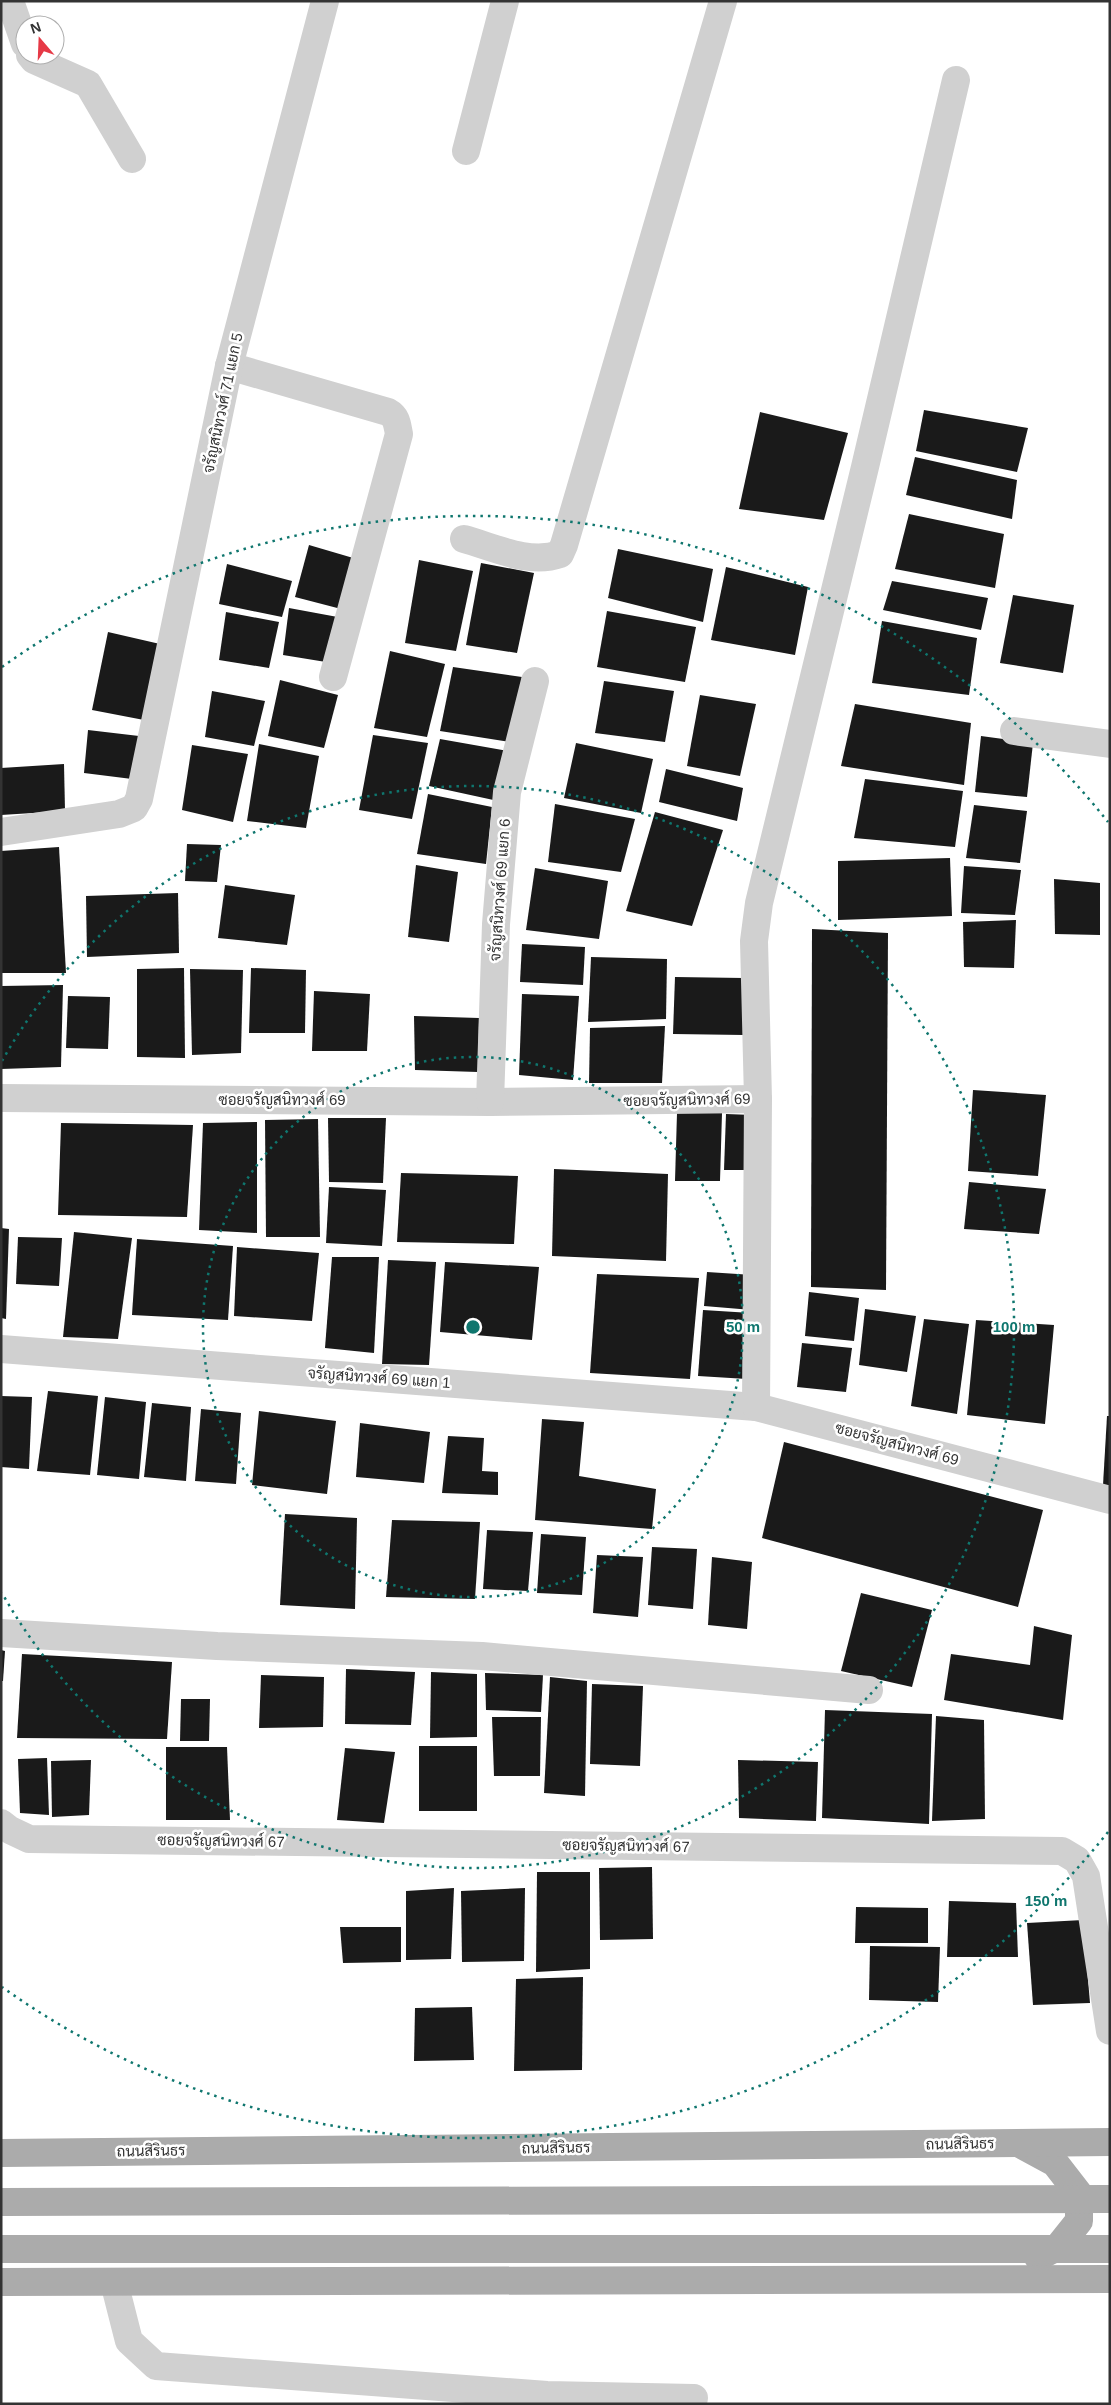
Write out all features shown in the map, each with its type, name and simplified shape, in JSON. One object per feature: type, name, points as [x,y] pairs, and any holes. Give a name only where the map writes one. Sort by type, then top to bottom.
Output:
[{"type":"main road","name":"ถนนสิรินธร","points":[[1,2153],[1110,2142]]},
{"type":"main road","points":[[998,2279],[1059,2246],[1079,2222],[1079,2194],[1056,2163],[1019,2144]]},
{"type":"main road","points":[[1,2202],[1110,2199]]},
{"type":"main road","points":[[1,2249],[1110,2248]]},
{"type":"main road","points":[[1,2282],[1110,2279]]},
{"type":"street","points":[[10,1],[15,15]]},
{"type":"street","name":"จรัญสนิทวงศ์ 71 แยก 5","points":[[1,832],[119,814],[134,808],[142,788],[229,366],[325,1]]},
{"type":"street","points":[[466,151],[505,1]]},
{"type":"street","points":[[464,539],[534,559],[548,558],[560,554],[723,1]]},
{"type":"street","points":[[45,65],[88,84],[132,159]]},
{"type":"street","points":[[758,1099],[754,941],[759,903],[865,467],[956,80]]},
{"type":"street","points":[[229,366],[388,412],[394,416],[397,424],[399,434],[333,677]]},
{"type":"street","name":"จรัญสนิทวงศ์ 69 แยก 6","points":[[490,1102],[496,924],[506,792],[535,681]]},
{"type":"street","points":[[1014,731],[1110,744]]},
{"type":"street","name":"ซอยจรัญสนิทวงศ์ 69","points":[[1,1098],[490,1102],[758,1099],[756,1407],[1110,1500]]},
{"type":"street","name":"จรัญสนิทวงศ์ 69 แยก 1","points":[[1,1349],[756,1407]]},
{"type":"street","points":[[1,1633],[217,1646],[482,1656],[869,1690]]},
{"type":"street","name":"ซอยจรัญสนิทวงศ์ 67","points":[[1,1823],[10,1830],[29,1839],[1062,1850],[1077,1860],[1086,1876],[1110,2031]]},
{"type":"street","points":[[114,2282],[128,2341],[156,2366],[547,2395],[694,2398]]},
{"type":"building","points":[[924,410],[1028,428],[1017,472],[916,451]]},
{"type":"building","points":[[760,412],[848,433],[824,520],[739,509]]},
{"type":"building","points":[[915,457],[1017,480],[1012,519],[906,495]]},
{"type":"building","points":[[909,514],[1004,534],[995,588],[895,569]]},
{"type":"building","points":[[309,545],[360,560],[345,610],[295,597]]},
{"type":"building","points":[[618,549],[713,569],[703,622],[608,598]]},
{"type":"building","points":[[419,560],[473,571],[456,651],[405,643]]},
{"type":"building","points":[[481,563],[534,573],[517,653],[466,645]]},
{"type":"building","points":[[227,564],[292,581],[282,617],[219,604]]},
{"type":"building","points":[[726,567],[808,587],[795,655],[711,640]]},
{"type":"building","points":[[892,581],[988,598],[981,630],[883,610]]},
{"type":"building","points":[[1013,595],[1074,605],[1063,673],[1000,663]]},
{"type":"building","points":[[289,608],[343,618],[332,663],[283,655]]},
{"type":"building","points":[[607,611],[696,627],[685,682],[597,667]]},
{"type":"building","points":[[226,612],[279,622],[269,668],[219,660]]},
{"type":"building","points":[[882,621],[977,638],[969,695],[872,683]]},
{"type":"building","points":[[108,632],[160,644],[144,720],[92,710]]},
{"type":"building","points":[[390,651],[445,664],[427,737],[374,728]]},
{"type":"building","points":[[453,667],[522,677],[510,742],[440,731]]},
{"type":"building","points":[[280,680],[338,695],[324,748],[268,736]]},
{"type":"building","points":[[604,681],[674,691],[665,742],[595,733]]},
{"type":"building","points":[[212,691],[265,701],[254,746],[205,737]]},
{"type":"building","points":[[700,695],[756,704],[740,776],[687,766]]},
{"type":"building","points":[[855,704],[971,723],[964,785],[841,766]]},
{"type":"building","points":[[88,730],[139,736],[132,779],[84,773]]},
{"type":"building","points":[[373,735],[428,743],[412,819],[359,810]]},
{"type":"building","points":[[981,736],[1033,743],[1027,797],[975,792]]},
{"type":"building","points":[[440,739],[508,751],[498,801],[429,786]]},
{"type":"building","points":[[576,743],[653,759],[641,813],[564,798]]},
{"type":"building","points":[[259,744],[319,756],[306,828],[247,821]]},
{"type":"building","points":[[192,745],[248,754],[233,822],[182,810]]},
{"type":"building","points":[[64,764],[65,811],[1,815],[1,768]]},
{"type":"building","points":[[666,769],[743,788],[737,821],[659,802]]},
{"type":"building","points":[[865,779],[963,791],[955,847],[854,838]]},
{"type":"building","points":[[428,794],[492,807],[486,864],[417,854]]},
{"type":"building","points":[[555,804],[635,819],[621,872],[548,862]]},
{"type":"building","points":[[974,805],[1027,811],[1020,863],[966,858]]},
{"type":"building","points":[[655,812],[723,830],[692,926],[626,911]]},
{"type":"building","points":[[187,844],[221,845],[217,882],[185,881]]},
{"type":"building","points":[[59,847],[66,973],[1,973],[1,851]]},
{"type":"building","points":[[950,858],[952,916],[838,920],[838,861]]},
{"type":"building","points":[[416,865],[458,872],[449,942],[408,937]]},
{"type":"building","points":[[964,866],[1021,870],[1015,915],[961,913]]},
{"type":"building","points":[[535,868],[608,881],[599,939],[526,930]]},
{"type":"building","points":[[1054,879],[1100,883],[1100,935],[1055,934]]},
{"type":"building","points":[[225,885],[295,895],[287,945],[218,938]]},
{"type":"building","points":[[178,893],[179,953],[87,957],[86,896]]},
{"type":"building","points":[[1016,920],[1014,968],[964,967],[963,922]]},
{"type":"building","points":[[812,929],[888,933],[886,1290],[811,1287]]},
{"type":"building","points":[[522,944],[585,947],[583,985],[520,982]]},
{"type":"building","points":[[591,957],[667,959],[666,1019],[588,1022]]},
{"type":"building","points":[[184,968],[185,1058],[137,1057],[137,969]]},
{"type":"building","points":[[251,968],[306,970],[305,1033],[249,1033]]},
{"type":"building","points":[[190,969],[243,970],[241,1053],[192,1055]]},
{"type":"building","points":[[675,977],[744,978],[744,1035],[673,1034]]},
{"type":"building","points":[[63,985],[61,1067],[1,1069],[1,986]]},
{"type":"building","points":[[314,991],[370,994],[367,1051],[312,1051]]},
{"type":"building","points":[[522,994],[579,996],[573,1080],[519,1075]]},
{"type":"building","points":[[68,996],[110,997],[108,1049],[66,1048]]},
{"type":"building","points":[[414,1016],[479,1018],[478,1072],[415,1070]]},
{"type":"building","points":[[665,1026],[662,1083],[589,1083],[590,1028]]},
{"type":"building","points":[[973,1090],[1046,1095],[1038,1176],[968,1171]]},
{"type":"building","points":[[677,1113],[722,1113],[720,1181],[675,1181]]},
{"type":"building","points":[[726,1114],[753,1115],[752,1170],[724,1170]]},
{"type":"building","points":[[328,1118],[386,1118],[383,1183],[329,1182]]},
{"type":"building","points":[[318,1119],[320,1237],[266,1237],[265,1120]]},
{"type":"building","points":[[257,1122],[257,1233],[199,1230],[203,1123]]},
{"type":"building","points":[[61,1123],[193,1125],[187,1217],[58,1215]]},
{"type":"building","points":[[554,1169],[668,1174],[666,1261],[552,1256]]},
{"type":"building","points":[[401,1173],[518,1176],[514,1244],[397,1242]]},
{"type":"building","points":[[969,1182],[1046,1189],[1039,1234],[964,1229]]},
{"type":"building","points":[[329,1187],[386,1190],[382,1246],[326,1243]]},
{"type":"building","points":[[1,1228],[9,1229],[6,1319],[1,1318]]},
{"type":"building","points":[[74,1232],[132,1238],[118,1339],[63,1337]]},
{"type":"building","points":[[18,1237],[62,1238],[59,1286],[16,1284]]},
{"type":"building","points":[[137,1239],[233,1246],[228,1320],[132,1315]]},
{"type":"building","points":[[237,1247],[319,1253],[312,1321],[234,1316]]},
{"type":"building","points":[[332,1257],[379,1257],[374,1353],[325,1348]]},
{"type":"building","points":[[388,1260],[436,1262],[429,1365],[382,1364]]},
{"type":"building","points":[[445,1262],[539,1267],[532,1340],[440,1332]]},
{"type":"building","points":[[707,1272],[753,1275],[752,1310],[704,1306]]},
{"type":"building","points":[[597,1274],[699,1278],[690,1379],[590,1373]]},
{"type":"building","points":[[809,1292],[859,1298],[854,1341],[805,1336]]},
{"type":"building","points":[[865,1309],[916,1316],[907,1372],[859,1365]]},
{"type":"building","points":[[703,1310],[751,1313],[747,1379],[698,1376]]},
{"type":"building","points":[[924,1319],[969,1324],[957,1414],[911,1406]]},
{"type":"building","points":[[976,1320],[1054,1325],[1045,1424],[967,1415]]},
{"type":"building","points":[[802,1343],[852,1348],[846,1392],[797,1387]]},
{"type":"building","points":[[48,1391],[98,1396],[90,1475],[37,1471]]},
{"type":"building","points":[[1,1396],[32,1397],[29,1469],[1,1467]]},
{"type":"building","points":[[105,1397],[146,1402],[139,1479],[97,1475]]},
{"type":"building","points":[[152,1403],[191,1407],[186,1481],[144,1477]]},
{"type":"building","points":[[201,1409],[241,1413],[236,1484],[195,1481]]},
{"type":"building","points":[[259,1411],[336,1421],[327,1494],[252,1485]]},
{"type":"building","points":[[1107,1416],[1110,1416],[1110,1485],[1103,1485]]},
{"type":"building","points":[[542,1419],[584,1422],[579,1476],[656,1489],[652,1529],[535,1520]]},
{"type":"building","points":[[360,1423],[430,1432],[424,1483],[356,1477]]},
{"type":"building","points":[[448,1436],[484,1438],[482,1471],[498,1472],[498,1495],[442,1493]]},
{"type":"building","points":[[784,1442],[1043,1510],[1018,1607],[762,1538]]},
{"type":"building","points":[[285,1514],[357,1518],[355,1609],[280,1605]]},
{"type":"building","points":[[392,1520],[480,1522],[475,1599],[386,1597]]},
{"type":"building","points":[[487,1530],[533,1532],[528,1591],[483,1589]]},
{"type":"building","points":[[541,1534],[586,1537],[582,1595],[537,1593]]},
{"type":"building","points":[[652,1547],[697,1549],[693,1609],[648,1605]]},
{"type":"building","points":[[597,1555],[643,1557],[638,1617],[593,1613]]},
{"type":"building","points":[[712,1557],[752,1562],[747,1629],[708,1625]]},
{"type":"building","points":[[861,1593],[932,1610],[912,1687],[841,1671]]},
{"type":"building","points":[[1034,1626],[1072,1635],[1063,1720],[944,1700],[951,1654],[1030,1665]]},
{"type":"building","points":[[1,1650],[5,1651],[3,1681],[1,1681]]},
{"type":"building","points":[[22,1654],[172,1662],[167,1739],[17,1738]]},
{"type":"building","points":[[346,1669],[415,1672],[411,1725],[345,1724]]},
{"type":"building","points":[[431,1672],[477,1674],[477,1737],[430,1738]]},
{"type":"building","points":[[485,1673],[543,1675],[541,1712],[486,1710]]},
{"type":"building","points":[[261,1675],[324,1677],[323,1727],[259,1728]]},
{"type":"building","points":[[550,1677],[587,1681],[585,1796],[544,1793]]},
{"type":"building","points":[[592,1684],[643,1686],[640,1766],[590,1764]]},
{"type":"building","points":[[181,1699],[210,1699],[209,1741],[180,1741]]},
{"type":"building","points":[[825,1710],[932,1714],[929,1824],[822,1818]]},
{"type":"building","points":[[936,1716],[984,1720],[985,1819],[932,1821]]},
{"type":"building","points":[[492,1717],[541,1717],[540,1776],[494,1776]]},
{"type":"building","points":[[419,1746],[477,1746],[477,1811],[419,1811]]},
{"type":"building","points":[[166,1747],[227,1747],[230,1820],[166,1820]]},
{"type":"building","points":[[345,1748],[395,1752],[384,1823],[337,1820]]},
{"type":"building","points":[[47,1758],[49,1815],[20,1813],[18,1759]]},
{"type":"building","points":[[91,1760],[89,1815],[52,1817],[51,1761]]},
{"type":"building","points":[[738,1760],[818,1762],[816,1821],[739,1818]]},
{"type":"building","points":[[652,1867],[653,1939],[600,1940],[599,1868]]},
{"type":"building","points":[[537,1872],[590,1872],[590,1969],[536,1972]]},
{"type":"building","points":[[454,1888],[451,1959],[406,1960],[406,1891]]},
{"type":"building","points":[[525,1888],[524,1961],[462,1962],[461,1891]]},
{"type":"building","points":[[949,1901],[1016,1903],[1018,1957],[947,1957]]},
{"type":"building","points":[[856,1907],[928,1908],[928,1943],[855,1943]]},
{"type":"building","points":[[1083,1920],[1090,2003],[1033,2005],[1027,1923]]},
{"type":"building","points":[[340,1927],[401,1927],[401,1962],[343,1963]]},
{"type":"building","points":[[870,1946],[940,1947],[938,2002],[869,2000]]},
{"type":"building","points":[[583,1977],[582,2070],[514,2071],[516,1979]]},
{"type":"building","points":[[472,2007],[474,2060],[414,2061],[415,2008]]}]
